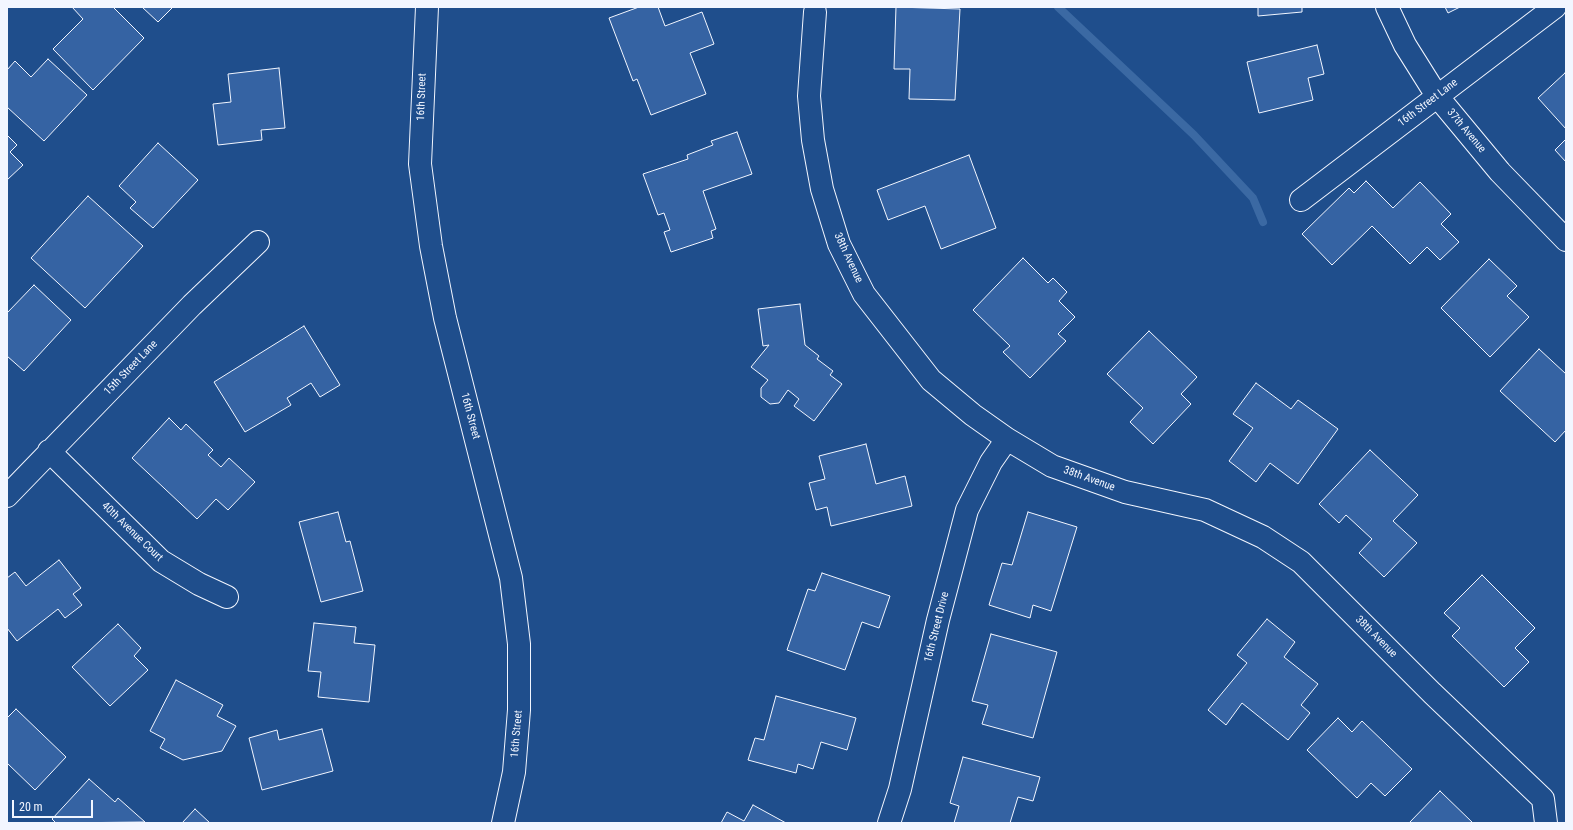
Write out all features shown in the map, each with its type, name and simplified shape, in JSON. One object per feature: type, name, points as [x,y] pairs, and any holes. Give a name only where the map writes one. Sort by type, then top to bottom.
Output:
[{"type":"street","name":"16th Street","points":[[427,7],[420,164],[431,246],[445,318],[511,578],[519,644],[519,710],[514,772],[503,823]]},
{"type":"street","name":"37th Avenue","points":[[1387,7],[1405,45],[1437,96],[1500,172],[1566,240]]},
{"type":"street","name":"16th Street Lane","points":[[1301,200],[1555,7]]},
{"type":"street","name":"38th Avenue","points":[[815,12],[809,96],[813,140],[822,189],[840,244],[864,294],[931,380],[973,415],[1007,439],[1052,466],[1125,492],[1205,510],[1263,536],[1301,562],[1432,693],[1543,799],[1546,821]]},
{"type":"street","name":"15th Street Lane","points":[[7,496],[192,305],[258,242]]},
{"type":"street","name":"16th Street Drive","points":[[889,823],[900,789],[938,620],[967,510],[991,462],[1007,439]]},
{"type":"street","name":"40th Avenue Court","points":[[49,451],[161,561],[199,584],[227,597]]},
{"type":"building","points":[[72,7],[113,7],[144,38],[93,90],[53,49],[83,19]]},
{"type":"building","points":[[142,7],[173,7],[158,22]]},
{"type":"building","points":[[639,7],[658,7],[665,26],[702,12],[714,44],[690,53],[706,94],[651,115],[637,79],[633,81],[609,18]]},
{"type":"building","points":[[896,7],[960,9],[955,100],[909,99],[910,69],[894,69]]},
{"type":"building","points":[[1258,7],[1302,7],[1302,12],[1258,16]]},
{"type":"building","points":[[1445,7],[1460,7],[1448,13]]},
{"type":"building","points":[[1317,45],[1324,74],[1308,78],[1313,100],[1259,113],[1247,62]]},
{"type":"building","points":[[48,59],[87,95],[44,141],[7,107],[7,70],[15,61],[31,77]]},
{"type":"building","points":[[279,68],[285,128],[261,130],[262,140],[218,145],[213,104],[231,102],[228,74]]},
{"type":"building","points":[[1565,73],[1566,74],[1566,129],[1538,98]]},
{"type":"building","points":[[737,132],[752,174],[703,191],[716,229],[711,231],[713,238],[671,252],[664,232],[670,230],[664,213],[658,215],[643,174],[688,159],[687,155],[713,145],[711,141]]},
{"type":"building","points":[[7,135],[17,145],[10,152],[23,165],[7,180]]},
{"type":"building","points":[[1566,139],[1566,162],[1555,150]]},
{"type":"building","points":[[158,143],[198,180],[153,228],[130,208],[136,202],[119,186]]},
{"type":"building","points":[[969,155],[996,228],[941,249],[925,206],[888,220],[877,190]]},
{"type":"building","points":[[1366,181],[1393,208],[1420,182],[1451,214],[1441,224],[1459,242],[1440,260],[1427,247],[1410,264],[1372,226],[1332,265],[1302,234],[1349,188],[1354,193]]},
{"type":"building","points":[[88,196],[143,246],[85,308],[31,258]]},
{"type":"building","points":[[1023,258],[1048,283],[1053,278],[1067,292],[1059,301],[1075,317],[1058,334],[1066,341],[1030,378],[1003,352],[1010,346],[973,310]]},
{"type":"building","points":[[1489,259],[1517,286],[1507,296],[1529,317],[1490,357],[1441,308]]},
{"type":"building","points":[[34,285],[71,320],[24,371],[7,356],[7,313]]},
{"type":"building","points":[[800,304],[805,345],[819,356],[817,359],[833,371],[830,375],[842,384],[814,421],[794,406],[799,399],[788,390],[779,403],[770,404],[761,397],[761,388],[768,380],[751,367],[769,345],[763,346],[758,309]]},
{"type":"building","points":[[304,326],[340,385],[320,397],[311,383],[287,398],[291,405],[245,432],[214,382]]},
{"type":"building","points":[[1149,331],[1197,377],[1181,394],[1191,404],[1153,444],[1130,422],[1143,408],[1107,374]]},
{"type":"building","points":[[1539,349],[1566,374],[1566,430],[1555,442],[1500,391]]},
{"type":"building","points":[[1256,383],[1291,409],[1298,400],[1338,429],[1298,484],[1270,463],[1256,482],[1229,461],[1253,428],[1233,414]]},
{"type":"building","points":[[169,418],[181,430],[186,424],[213,450],[208,455],[221,467],[229,458],[255,482],[228,510],[216,499],[197,519],[132,458]]},
{"type":"building","points":[[866,444],[876,484],[905,476],[912,506],[831,526],[827,507],[816,510],[809,483],[825,479],[819,456]]},
{"type":"building","points":[[1370,450],[1418,495],[1393,521],[1417,543],[1384,577],[1359,553],[1372,539],[1346,515],[1339,523],[1319,504]]},
{"type":"building","points":[[338,512],[346,542],[350,541],[363,591],[321,602],[299,522]]},
{"type":"building","points":[[1028,512],[1077,527],[1051,611],[1033,605],[1030,618],[989,605],[1002,563],[1012,565]]},
{"type":"building","points":[[59,560],[81,588],[73,594],[82,605],[65,618],[58,609],[17,641],[7,628],[7,578],[15,572],[26,586]]},
{"type":"building","points":[[822,573],[890,596],[879,628],[862,622],[845,670],[787,650],[808,589],[815,591]]},
{"type":"building","points":[[1482,575],[1535,628],[1515,648],[1529,662],[1504,687],[1452,636],[1460,628],[1444,613]]},
{"type":"building","points":[[1267,619],[1295,642],[1284,657],[1318,684],[1301,705],[1310,713],[1288,740],[1242,703],[1226,725],[1208,710],[1247,663],[1237,655]]},
{"type":"building","points":[[314,623],[356,627],[354,643],[375,645],[369,702],[318,697],[321,672],[308,671]]},
{"type":"building","points":[[118,624],[141,648],[134,656],[148,670],[110,706],[72,667]]},
{"type":"building","points":[[991,634],[1057,652],[1033,738],[982,724],[988,705],[972,701]]},
{"type":"building","points":[[176,680],[223,705],[217,716],[236,726],[222,751],[183,760],[160,748],[165,739],[150,731]]},
{"type":"building","points":[[776,696],[856,718],[847,750],[821,742],[813,769],[798,764],[796,773],[748,760],[755,738],[764,740]]},
{"type":"building","points":[[16,709],[66,757],[35,790],[7,763],[7,718]]},
{"type":"building","points":[[1338,718],[1352,732],[1362,721],[1412,769],[1385,796],[1371,783],[1357,798],[1307,750]]},
{"type":"building","points":[[322,729],[333,771],[262,790],[249,738],[277,730],[279,740]]},
{"type":"building","points":[[963,757],[1040,777],[1033,801],[1018,797],[1010,823],[954,823],[959,806],[950,803]]},
{"type":"building","points":[[89,779],[115,802],[118,798],[145,822],[56,823],[52,819]]},
{"type":"building","points":[[1440,791],[1473,823],[1409,823]]},
{"type":"building","points":[[753,805],[786,823],[721,823],[727,812],[744,821]]},
{"type":"building","points":[[195,809],[210,823],[182,823]]},
{"type":"waterway","points":[[1058,7],[1194,135],[1253,198],[1263,222]]}]
